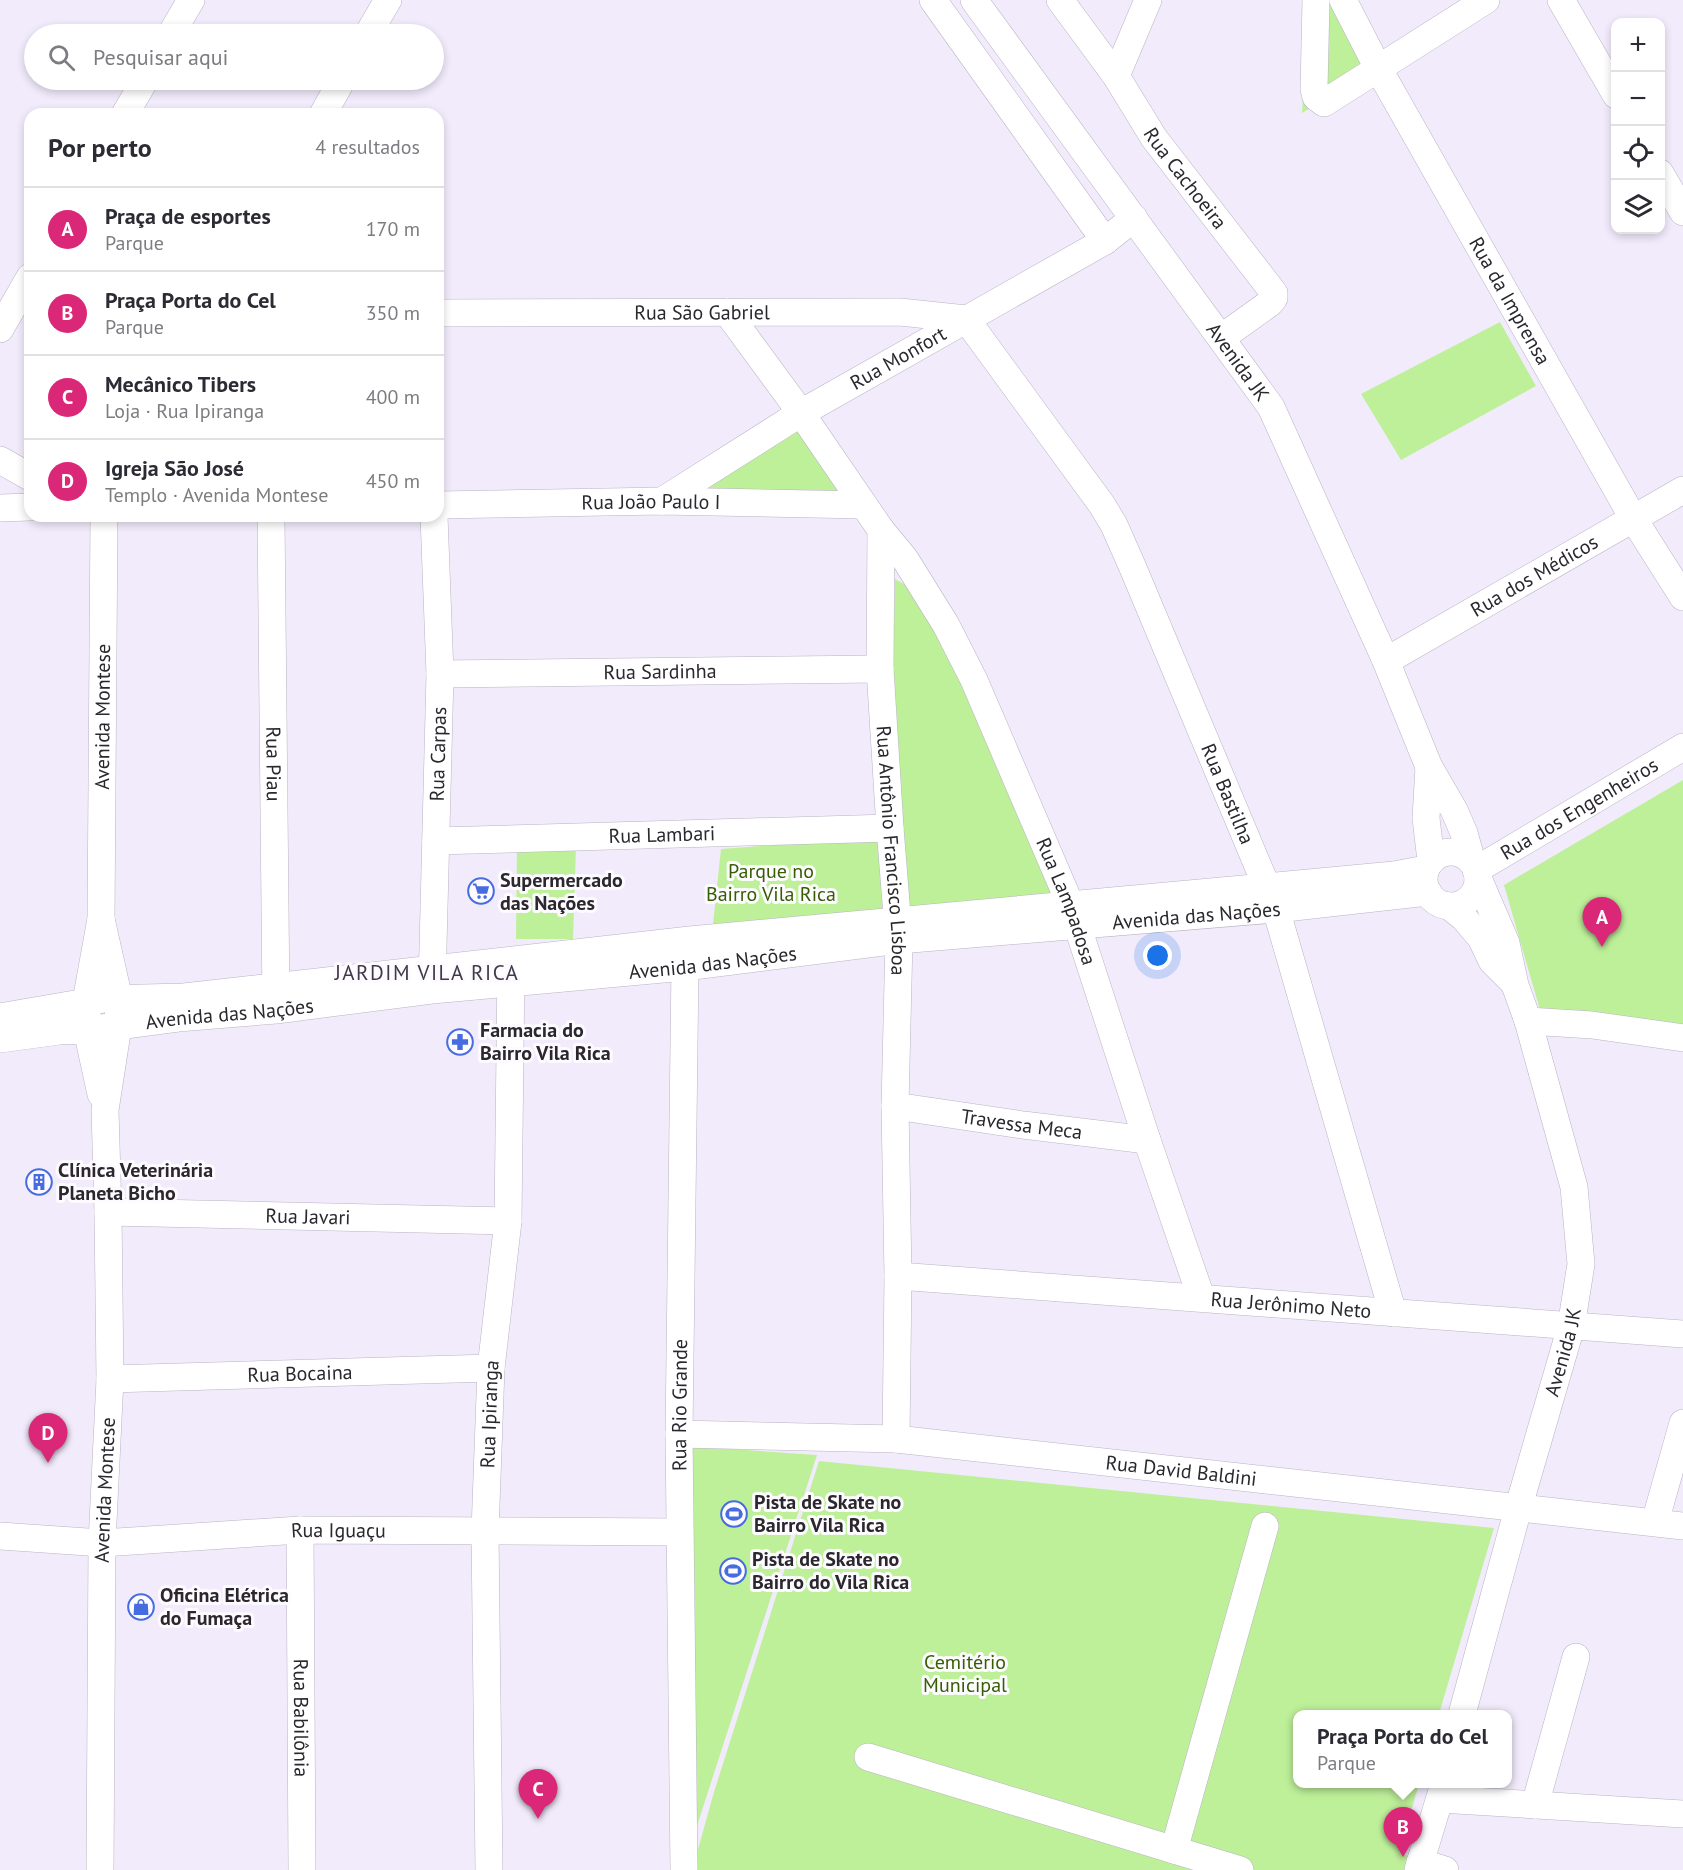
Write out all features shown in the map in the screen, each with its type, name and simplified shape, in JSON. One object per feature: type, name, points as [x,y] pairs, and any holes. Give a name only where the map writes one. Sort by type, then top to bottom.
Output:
[{"type":"street","points":[[177,24],[191,0]]},
{"type":"street","points":[[375,24],[388,0]]},
{"type":"street","points":[[933,0],[1105,241]]},
{"type":"street","name":"Avenida JK","points":[[974,0],[1271,406],[1386,661],[1429,767],[1458,818],[1475,870],[1506,943],[1515,984],[1528,1021],[1574,1187],[1581,1264],[1571,1327],[1463,1710]]},
{"type":"street","name":"Rua Cachoeira","points":[[1060,0],[1116,76],[1154,138],[1274,293],[1274,298],[1270,303],[1221,338]]},
{"type":"street","points":[[1116,76],[1148,0]]},
{"type":"street","points":[[1316,0],[1314,89],[1316,97],[1324,103],[1486,0]]},
{"type":"street","name":"Rua da Imprensa","points":[[1343,0],[1378,68],[1633,518],[1683,597]]},
{"type":"street","points":[[1561,0],[1611,86]]},
{"type":"street","points":[[128,108],[139,90]]},
{"type":"street","points":[[326,108],[336,90]]},
{"type":"street","points":[[1664,180],[1683,212]]},
{"type":"street","name":"Rua Monfort","points":[[662,501],[801,413],[1105,241],[1134,218]]},
{"type":"street","points":[[0,329],[24,287]]},
{"type":"street","points":[[727,312],[801,413],[881,530]]},
{"type":"street","name":"Rua São Gabriel","points":[[444,313],[900,312],[966,319]]},
{"type":"street","name":"Rua Bastilha","points":[[966,319],[1114,525],[1272,898],[1393,1313]]},
{"type":"street","points":[[0,460],[24,474]]},
{"type":"street","name":"Rua dos Médicos","points":[[1386,661],[1683,490]]},
{"type":"street","name":"Rua João Paulo I","points":[[444,505],[662,501],[863,505]]},
{"type":"street","points":[[0,508],[24,507]]},
{"type":"street","name":"Avenida Montese","points":[[104,522],[101,919],[87,1000],[87,1030],[105,1110]]},
{"type":"street","name":"Rua Piau","points":[[271,522],[276,999]]},
{"type":"street","name":"Rua Carpas","points":[[432,979],[440,674],[434,522]]},
{"type":"street","name":"Rua Antônio Francisco Lisboa","points":[[881,530],[880,669],[898,931],[895,1106],[898,1276],[896,1439]]},
{"type":"street","name":"Rua Lampadosa","points":[[881,530],[904,559],[946,625],[970,671],[1074,915],[1201,1297]]},
{"type":"street","name":"Rua Sardinha","points":[[440,674],[880,669]]},
{"type":"street","name":"Rua dos Engenheiros","points":[[1475,870],[1683,747]]},
{"type":"street","name":"Avenida JK","points":[[1429,767],[1426,818],[1434,882],[1481,938],[1492,961],[1515,984]]},
{"type":"street","name":"Rua Lambari","points":[[436,841],[890,828]]},
{"type":"street","points":[[1447,852],[1465,856],[1475,870],[1476,887],[1472,895],[1466,901],[1458,904],[1434,882],[1439,855],[1447,852]]},
{"type":"street","name":"Avenida das Nações","points":[[0,1039],[178,1018],[276,999],[511,971],[690,940],[898,931],[1272,898],[1394,875],[1434,882]]},
{"type":"street","name":"Avenida Montese","points":[[100,1870],[102,1543],[110,1379],[105,1110],[118,1026],[119,999],[101,919]]},
{"type":"street","name":"Avenida das Nações","points":[[511,971],[685,967],[898,931]]},
{"type":"street","name":"Rua Rio Grande","points":[[684,1870],[678,1434],[685,967],[690,940]]},
{"type":"street","name":"Rua Ipiranga","points":[[489,1870],[485,1532],[491,1368],[508,1221],[511,971]]},
{"type":"street","name":"Avenida das Nações","points":[[0,1017],[87,1000],[184,997],[276,999]]},
{"type":"street","points":[[1528,1021],[1592,1025],[1683,1038]]},
{"type":"street","name":"Travessa Meca","points":[[895,1106],[1147,1140]]},
{"type":"street","name":"Rua Javari","points":[[108,1212],[508,1221]]},
{"type":"street","name":"Rua Jerônimo Neto","points":[[898,1276],[1683,1334]]},
{"type":"street","name":"Rua Bocaina","points":[[110,1379],[491,1368]]},
{"type":"street","points":[[1655,1522],[1683,1423]]},
{"type":"street","name":"Rua David Baldini","points":[[678,1434],[896,1439],[1683,1526]]},
{"type":"street","points":[[1174,1850],[1265,1526]]},
{"type":"street","name":"Rua Iguaçu","points":[[0,1536],[102,1543],[300,1530],[679,1532]]},
{"type":"street","name":"Rua Babilônia","points":[[300,1530],[302,1870]]},
{"type":"street","points":[[1535,1805],[1576,1657]]},
{"type":"street","points":[[868,1757],[1240,1870]]},
{"type":"street","points":[[1445,1870],[1419,1866],[1442,1791],[1535,1805],[1683,1814]]},
{"type":"green space","points":[[1308,0],[1334,0],[1374,71],[1302,113]]},
{"type":"green space","points":[[1500,322],[1536,386],[1401,460],[1361,394]]},
{"type":"green space","points":[[800,429],[844,496],[696,493]]},
{"type":"green space","points":[[895,579],[911,588],[937,629],[1054,896],[905,910],[893,672]]},
{"type":"green space","points":[[1683,780],[1683,1028],[1540,1010],[1504,885]]},
{"type":"green space","name":"Parque no Bairro Vila Rica","points":[[880,837],[886,910],[713,924],[721,849]]},
{"type":"green space","points":[[517,845],[576,847],[573,939],[516,939]]},
{"type":"green space","points":[[688,1446],[817,1455],[684,1866]]},
{"type":"green space","name":"Cemitério Municipal","points":[[819,1461],[1494,1528],[1440,1710],[1293,1710],[1293,1788],[1418,1788],[1399,1852],[1420,1862],[1418,1870],[695,1870],[695,1860],[714,1792]]},
{"type":"place","name":"Supermercado das Nações","points":[[481,891]]},
{"type":"place","name":"Praça de esportes","points":[[1602,947]]},
{"type":"place","name":"Farmacia do Bairro Vila Rica","points":[[460,1042]]},
{"type":"place","name":"Clínica Veterinária Planeta Bicho","points":[[39,1182]]},
{"type":"place","name":"Igreja São José","points":[[48,1463]]},
{"type":"place","name":"Pista de Skate no Bairro Vila Rica","points":[[734,1514]]},
{"type":"place","name":"Pista de Skate no Bairro do Vila Rica","points":[[733,1571]]},
{"type":"place","name":"Oficina Elétrica do Fumaça","points":[[141,1607]]},
{"type":"place","name":"Mecânico Tibers","points":[[538,1819]]},
{"type":"place","name":"Praça Porta do Cel","points":[[1403,1857]]},
{"type":"district","name":"JARDIM VILA RICA","points":[[427,973]]}]
